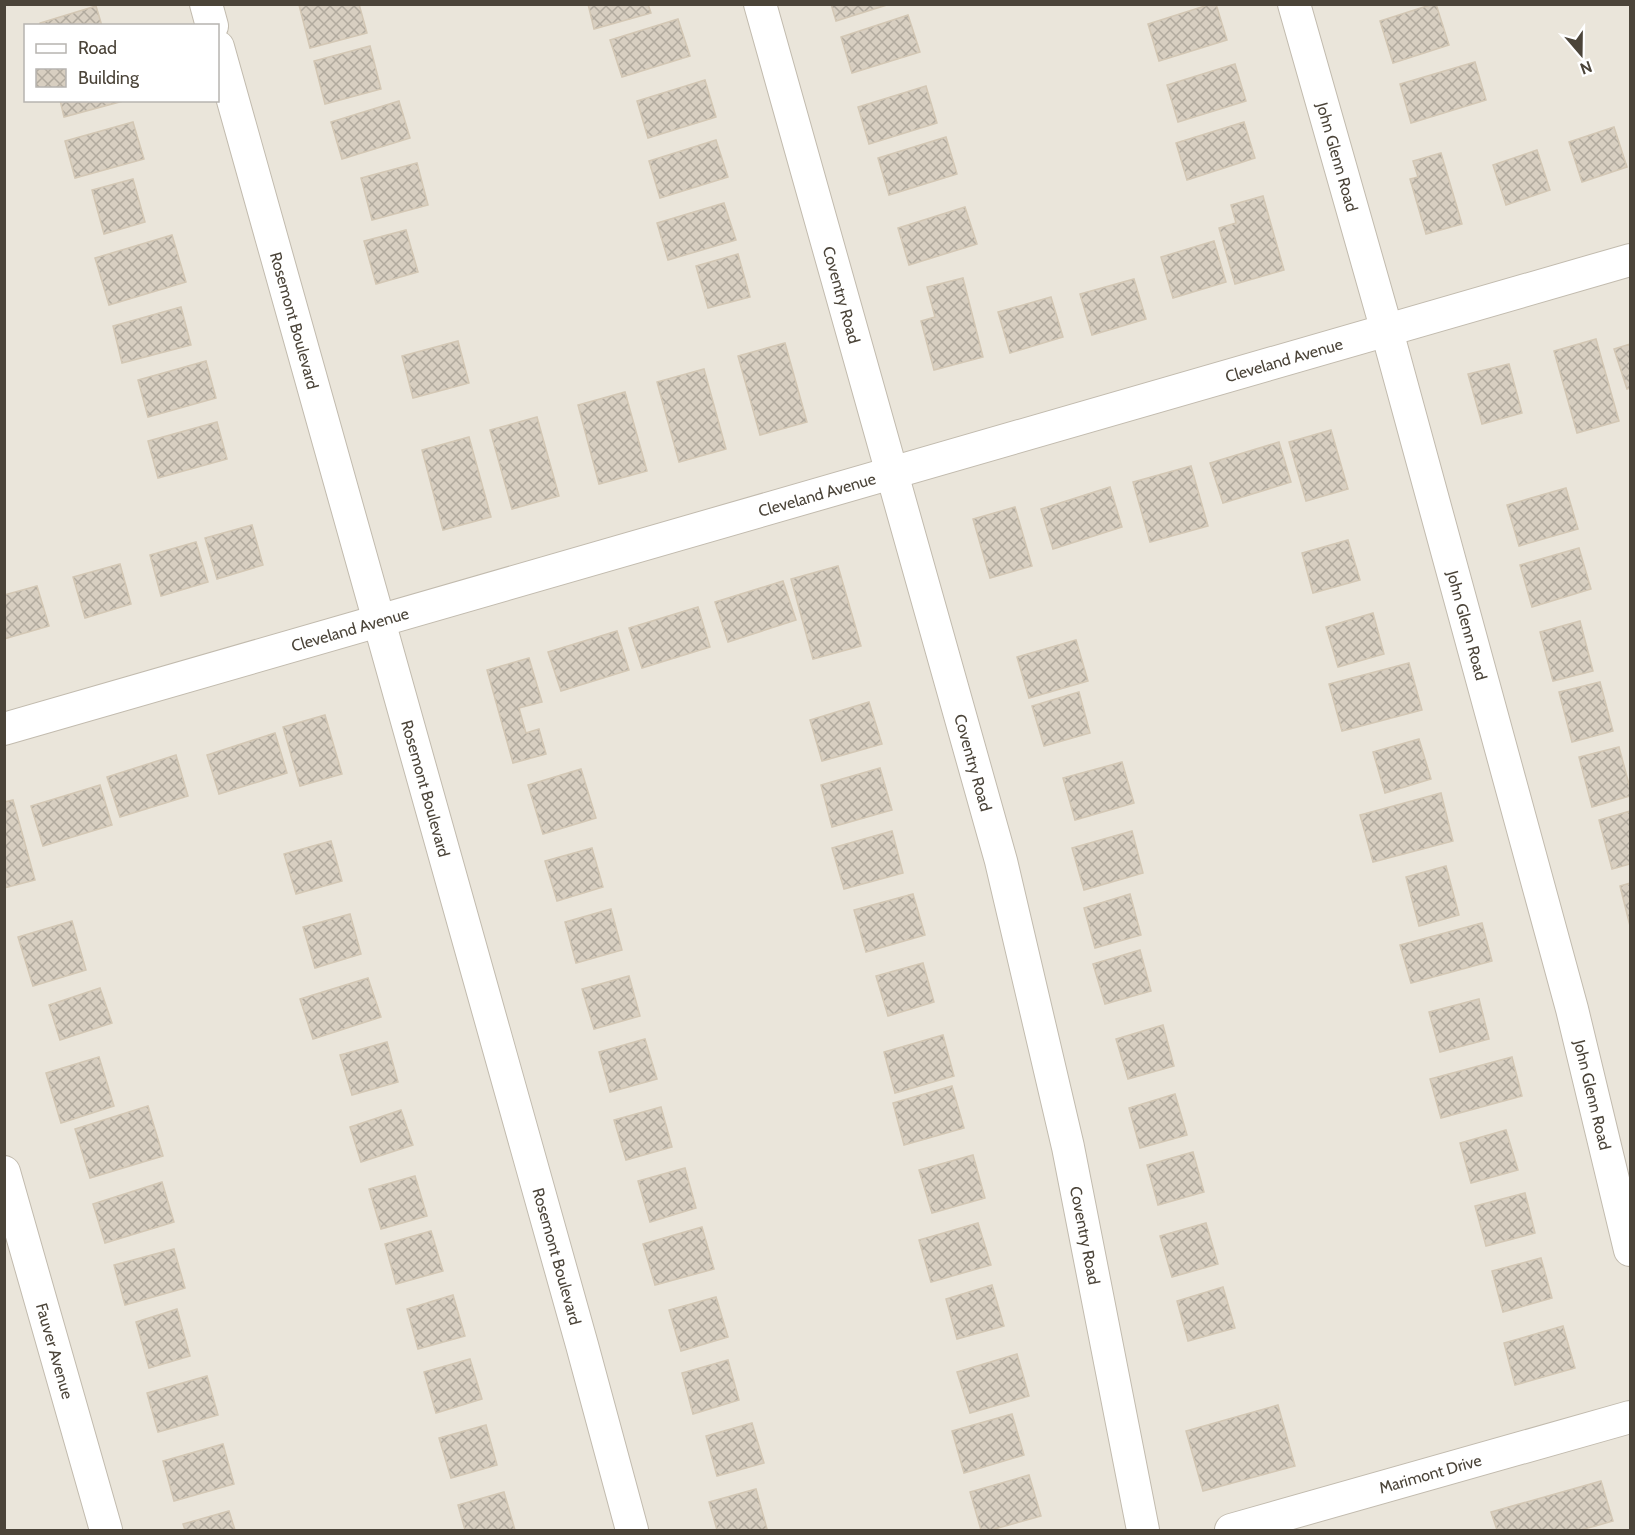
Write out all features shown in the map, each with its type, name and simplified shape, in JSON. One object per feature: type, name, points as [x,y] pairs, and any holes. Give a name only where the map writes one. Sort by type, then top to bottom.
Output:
[{"type":"street","points":[[206,4],[211,24]]},
{"type":"street","name":"Coventry Road","points":[[760,4],[1001,861],[1068,1147],[1143,1530]]},
{"type":"street","name":"John Glenn Road","points":[[1294,4],[1572,1009],[1630,1250]]},
{"type":"street","name":"Rosemont Boulevard","points":[[219,51],[632,1530]]},
{"type":"street","name":"Cleveland Avenue","points":[[4,729],[1630,260]]},
{"type":"street","name":"Fauver Avenue","points":[[4,1172],[106,1530]]},
{"type":"street","name":"Marimont Drive","points":[[1231,1530],[1630,1417]]},
{"type":"shaded area","points":[[5,5],[1630,5],[1630,1530],[5,1530]]},
{"type":"building","points":[[359,4],[367,33],[310,48],[299,5]]},
{"type":"building","points":[[588,4],[648,4],[651,13],[594,29]]},
{"type":"building","points":[[831,4],[890,4],[836,21]]},
{"type":"building","points":[[1216,4],[1227,40],[1159,61],[1148,24]]},
{"type":"building","points":[[1436,4],[1449,45],[1393,63],[1380,21]]},
{"type":"building","points":[[96,6],[101,24],[40,24]]},
{"type":"building","points":[[908,15],[920,52],[852,73],[841,37]]},
{"type":"building","points":[[678,19],[690,56],[622,77],[610,40]]},
{"type":"building","points":[[370,46],[381,89],[325,104],[314,61]]},
{"type":"building","points":[[1475,62],[1486,100],[1411,123],[1400,84]]},
{"type":"building","points":[[1235,64],[1246,101],[1178,122],[1167,85]]},
{"type":"building","points":[[705,80],[716,117],[648,138],[637,101]]},
{"type":"building","points":[[926,86],[937,123],[869,144],[858,107]]},
{"type":"building","points":[[399,101],[410,138],[342,159],[331,122]]},
{"type":"building","points":[[60,102],[120,102],[64,117]]},
{"type":"building","points":[[133,122],[144,159],[75,178],[65,141]]},
{"type":"building","points":[[1244,122],[1255,158],[1187,180],[1176,143]]},
{"type":"building","points":[[1614,127],[1627,167],[1582,182],[1569,142]]},
{"type":"building","points":[[946,137],[957,174],[889,195],[878,158]]},
{"type":"building","points":[[716,140],[728,177],[660,198],[649,161]]},
{"type":"building","points":[[1537,150],[1550,190],[1506,205],[1493,165]]},
{"type":"building","points":[[1441,153],[1462,224],[1426,234],[1410,179],[1418,177],[1413,161]]},
{"type":"building","points":[[417,163],[428,205],[372,220],[361,178]]},
{"type":"building","points":[[133,179],[145,222],[104,234],[92,190]]},
{"type":"building","points":[[1263,196],[1284,270],[1235,284],[1219,228],[1236,223],[1231,205]]},
{"type":"building","points":[[724,203],[736,240],[668,260],[657,223]]},
{"type":"building","points":[[965,207],[977,244],[909,265],[898,228]]},
{"type":"building","points":[[406,230],[418,272],[376,284],[364,241]]},
{"type":"building","points":[[172,235],[186,282],[109,305],[95,258]]},
{"type":"building","points":[[1214,241],[1226,282],[1173,298],[1161,257]]},
{"type":"building","points":[[738,254],[750,297],[708,308],[696,266]]},
{"type":"building","points":[[963,278],[983,357],[934,370],[921,321],[935,317],[927,287]]},
{"type":"building","points":[[1134,279],[1146,319],[1092,335],[1080,294]]},
{"type":"building","points":[[1051,297],[1063,337],[1010,353],[998,312]]},
{"type":"building","points":[[181,307],[191,345],[122,363],[113,326]]},
{"type":"building","points":[[1596,339],[1619,421],[1577,433],[1554,351]]},
{"type":"building","points":[[458,341],[469,383],[413,398],[402,356]]},
{"type":"building","points":[[785,343],[807,422],[760,435],[738,356]]},
{"type":"building","points":[[1630,344],[1630,388],[1627,389],[1614,349]]},
{"type":"building","points":[[206,361],[216,398],[148,417],[138,380]]},
{"type":"building","points":[[1509,364],[1522,413],[1482,424],[1468,374]]},
{"type":"building","points":[[704,369],[726,449],[679,462],[657,382]]},
{"type":"building","points":[[625,392],[647,471],[599,484],[578,405]]},
{"type":"building","points":[[537,417],[559,496],[512,509],[490,430]]},
{"type":"building","points":[[217,422],[227,459],[158,478],[148,441]]},
{"type":"building","points":[[1331,430],[1348,489],[1306,501],[1289,442]]},
{"type":"building","points":[[469,437],[491,517],[443,530],[422,450]]},
{"type":"building","points":[[1279,442],[1291,482],[1223,503],[1210,463]]},
{"type":"building","points":[[1191,466],[1208,526],[1150,542],[1133,482]]},
{"type":"building","points":[[1110,487],[1122,527],[1053,549],[1041,509]]},
{"type":"building","points":[[1566,488],[1578,529],[1519,546],[1507,505]]},
{"type":"building","points":[[1015,507],[1032,566],[990,578],[973,519]]},
{"type":"building","points":[[252,525],[263,565],[217,579],[205,538]]},
{"type":"building","points":[[1348,540],[1360,580],[1313,593],[1302,553]]},
{"type":"building","points":[[196,542],[208,582],[161,596],[150,555]]},
{"type":"building","points":[[1579,548],[1591,589],[1532,607],[1520,565]]},
{"type":"building","points":[[120,564],[131,604],[85,618],[73,577]]},
{"type":"building","points":[[838,566],[861,646],[813,659],[791,579]]},
{"type":"building","points":[[783,581],[796,620],[728,642],[715,602]]},
{"type":"building","points":[[37,586],[49,626],[4,639],[4,595]]},
{"type":"building","points":[[698,607],[710,647],[642,668],[629,628]]},
{"type":"building","points":[[1373,613],[1384,654],[1338,667],[1326,627]]},
{"type":"building","points":[[1580,621],[1593,671],[1553,681],[1540,632]]},
{"type":"building","points":[[617,631],[629,670],[561,691],[548,652]]},
{"type":"building","points":[[1076,640],[1088,681],[1029,698],[1017,657]]},
{"type":"building","points":[[529,658],[542,702],[519,708],[526,733],[539,729],[546,754],[513,763],[487,670]]},
{"type":"building","points":[[1409,663],[1422,710],[1342,731],[1329,684]]},
{"type":"building","points":[[1600,682],[1613,731],[1572,742],[1559,692]]},
{"type":"building","points":[[1079,692],[1090,733],[1044,746],[1032,706]]},
{"type":"building","points":[[869,702],[882,744],[822,761],[810,720]]},
{"type":"building","points":[[325,715],[342,774],[300,786],[283,727]]},
{"type":"building","points":[[275,733],[287,773],[219,794],[207,755]]},
{"type":"building","points":[[1419,739],[1431,779],[1385,793],[1373,752]]},
{"type":"building","points":[[1619,747],[1630,796],[1592,807],[1579,757]]},
{"type":"building","points":[[176,755],[188,796],[120,817],[107,777]]},
{"type":"building","points":[[1122,762],[1134,803],[1075,820],[1063,778]]},
{"type":"building","points":[[880,768],[892,810],[832,827],[821,785]]},
{"type":"building","points":[[581,769],[596,818],[543,834],[528,785]]},
{"type":"building","points":[[100,785],[112,825],[43,846],[31,806]]},
{"type":"building","points":[[1441,793],[1453,841],[1373,862],[1360,815]]},
{"type":"building","points":[[13,800],[35,880],[4,888],[4,802]]},
{"type":"building","points":[[1630,811],[1630,864],[1612,869],[1599,820]]},
{"type":"building","points":[[892,831],[903,873],[844,889],[832,848]]},
{"type":"building","points":[[1132,831],[1143,873],[1084,890],[1072,848]]},
{"type":"building","points":[[331,841],[342,881],[296,894],[284,854]]},
{"type":"building","points":[[592,848],[603,887],[557,901],[545,861]]},
{"type":"building","points":[[1446,866],[1459,915],[1419,926],[1406,877]]},
{"type":"building","points":[[1630,883],[1630,926],[1620,886]]},
{"type":"building","points":[[913,894],[925,935],[866,952],[854,910]]},
{"type":"building","points":[[1130,894],[1141,935],[1095,948],[1084,908]]},
{"type":"building","points":[[611,909],[622,950],[576,963],[565,922]]},
{"type":"building","points":[[350,914],[361,954],[315,968],[303,927]]},
{"type":"building","points":[[72,921],[86,970],[33,986],[18,937]]},
{"type":"building","points":[[1482,923],[1492,961],[1411,983],[1400,945]]},
{"type":"building","points":[[1140,950],[1151,991],[1105,1004],[1093,964]]},
{"type":"building","points":[[923,963],[934,1002],[888,1016],[876,976]]},
{"type":"building","points":[[629,976],[640,1016],[594,1029],[582,989]]},
{"type":"building","points":[[368,978],[381,1017],[313,1039],[300,999]]},
{"type":"building","points":[[100,988],[112,1023],[60,1040],[49,1005]]},
{"type":"building","points":[[1479,999],[1489,1039],[1440,1052],[1429,1012]]},
{"type":"building","points":[[1163,1025],[1174,1066],[1128,1079],[1116,1039]]},
{"type":"building","points":[[943,1035],[954,1076],[895,1093],[884,1052]]},
{"type":"building","points":[[645,1039],[657,1079],[610,1092],[599,1052]]},
{"type":"building","points":[[387,1042],[398,1082],[352,1095],[340,1055]]},
{"type":"building","points":[[99,1057],[114,1106],[61,1123],[46,1073]]},
{"type":"building","points":[[1512,1057],[1522,1096],[1441,1118],[1430,1079]]},
{"type":"building","points":[[952,1086],[964,1128],[904,1145],[893,1103]]},
{"type":"building","points":[[1175,1094],[1187,1135],[1140,1148],[1129,1108]]},
{"type":"building","points":[[148,1106],[163,1156],[90,1178],[75,1129]]},
{"type":"building","points":[[661,1107],[672,1147],[626,1160],[614,1120]]},
{"type":"building","points":[[401,1110],[413,1145],[361,1162],[350,1127]]},
{"type":"building","points":[[1506,1130],[1518,1170],[1471,1183],[1460,1143]]},
{"type":"building","points":[[1193,1152],[1204,1192],[1158,1205],[1147,1165]]},
{"type":"building","points":[[973,1155],[985,1198],[932,1213],[919,1170]]},
{"type":"building","points":[[685,1168],[696,1208],[650,1222],[638,1181]]},
{"type":"building","points":[[415,1176],[427,1216],[381,1229],[369,1189]]},
{"type":"building","points":[[162,1182],[174,1222],[105,1243],[93,1204]]},
{"type":"building","points":[[1525,1193],[1535,1233],[1486,1246],[1475,1206]]},
{"type":"building","points":[[978,1223],[991,1265],[931,1282],[919,1240]]},
{"type":"building","points":[[1206,1223],[1218,1264],[1172,1277],[1160,1236]]},
{"type":"building","points":[[702,1227],[714,1269],[655,1285],[643,1244]]},
{"type":"building","points":[[431,1231],[443,1271],[396,1284],[385,1244]]},
{"type":"building","points":[[174,1249],[185,1288],[125,1305],[114,1265]]},
{"type":"building","points":[[1541,1258],[1552,1298],[1503,1312],[1492,1271]]},
{"type":"building","points":[[992,1285],[1004,1326],[957,1339],[946,1299]]},
{"type":"building","points":[[1223,1287],[1235,1328],[1188,1341],[1177,1301]]},
{"type":"building","points":[[453,1295],[465,1336],[418,1349],[407,1309]]},
{"type":"building","points":[[716,1297],[728,1337],[681,1351],[669,1310]]},
{"type":"building","points":[[177,1309],[190,1356],[149,1368],[136,1322]]},
{"type":"building","points":[[1563,1326],[1575,1368],[1515,1385],[1504,1343]]},
{"type":"building","points":[[1017,1354],[1029,1396],[970,1413],[957,1372]]},
{"type":"building","points":[[470,1359],[482,1399],[436,1413],[424,1372]]},
{"type":"building","points":[[728,1360],[739,1400],[693,1414],[682,1373]]},
{"type":"building","points":[[207,1376],[218,1415],[158,1432],[147,1393]]},
{"type":"building","points":[[1278,1405],[1295,1466],[1203,1491],[1186,1431]]},
{"type":"building","points":[[1012,1414],[1024,1455],[964,1473],[952,1431]]},
{"type":"building","points":[[752,1423],[764,1463],[717,1476],[706,1436]]},
{"type":"building","points":[[486,1425],[497,1465],[451,1478],[439,1438]]},
{"type":"building","points":[[223,1444],[234,1484],[174,1501],[163,1461]]},
{"type":"building","points":[[1029,1475],[1041,1516],[991,1530],[981,1530],[970,1492]]},
{"type":"building","points":[[1601,1481],[1613,1521],[1581,1530],[1497,1530],[1491,1512]]},
{"type":"building","points":[[756,1489],[767,1529],[717,1530],[709,1502]]},
{"type":"building","points":[[504,1492],[515,1530],[465,1530],[458,1505]]},
{"type":"building","points":[[229,1511],[235,1530],[185,1530],[183,1524]]}]
